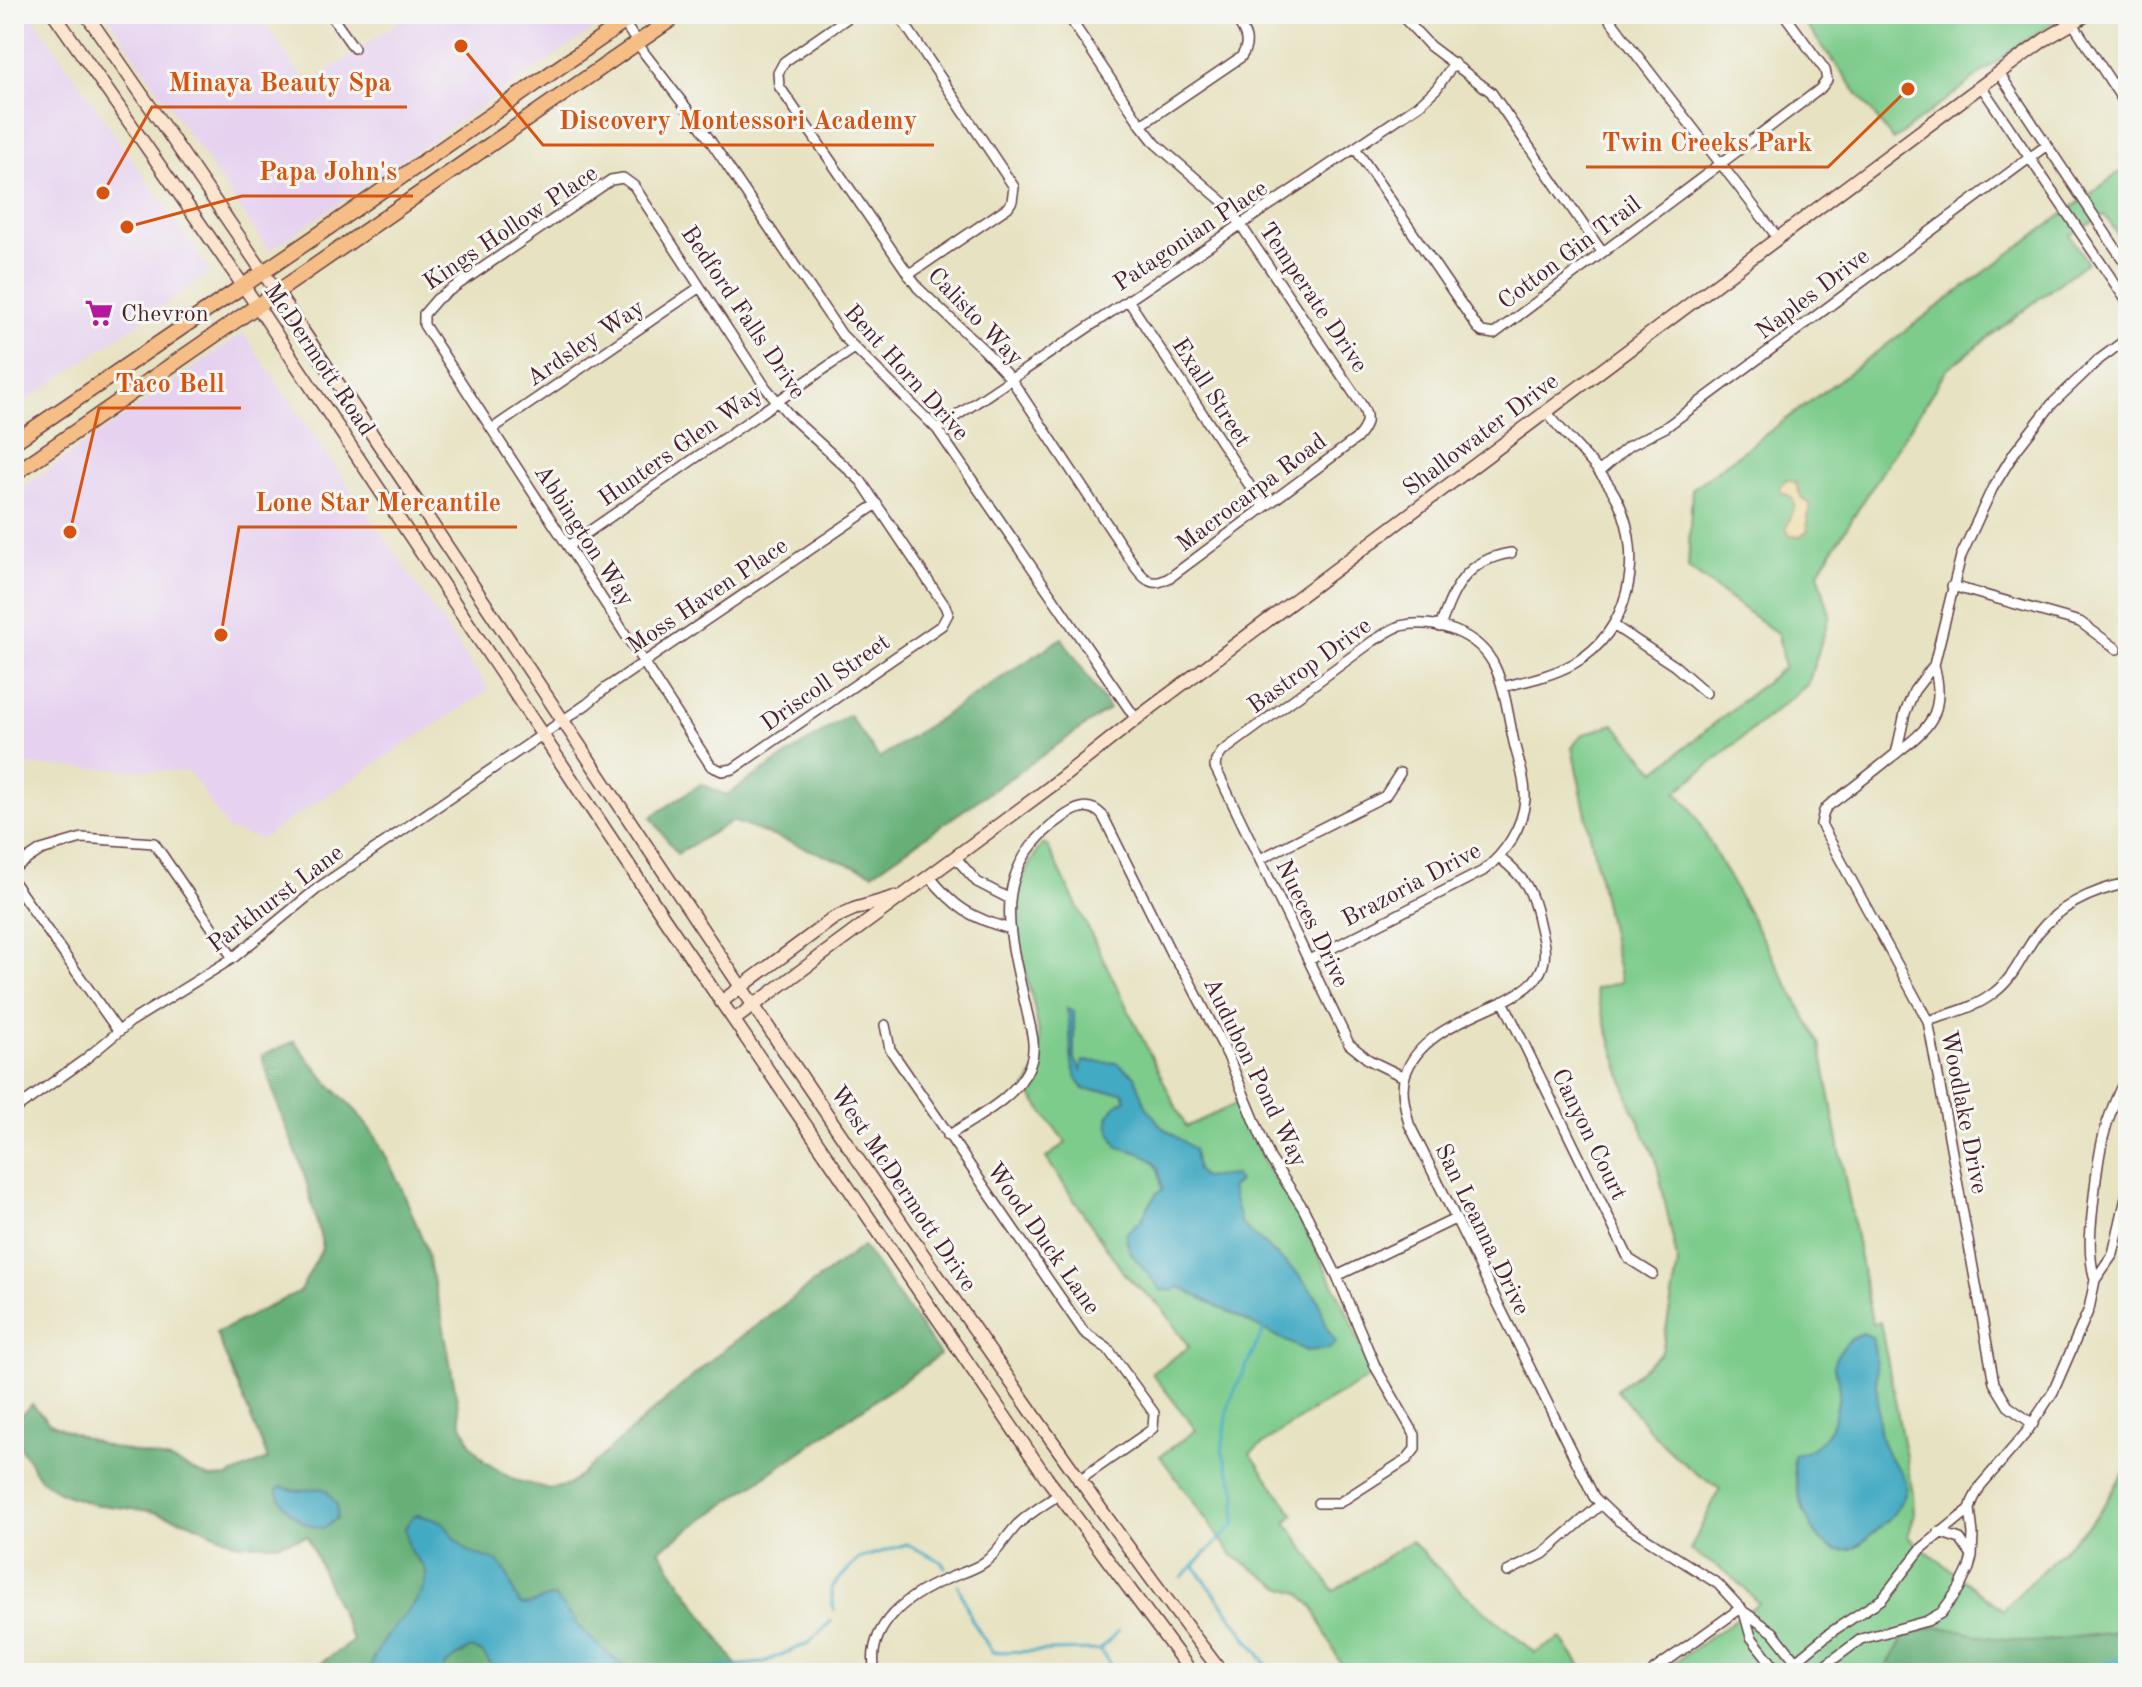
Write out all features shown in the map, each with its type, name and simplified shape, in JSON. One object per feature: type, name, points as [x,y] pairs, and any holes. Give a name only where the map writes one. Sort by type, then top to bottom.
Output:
[{"type":"main road","name":"McDermott Road","points":[[54,14],[244,286],[542,734]]},
{"type":"main road","name":"McDermott Road","points":[[86,14],[265,272],[562,721]]},
{"type":"main road","points":[[14,474],[679,14]]},
{"type":"main road","name":"Shallowater Drive","points":[[734,1020],[1981,86],[2088,14]]},
{"type":"main road","points":[[14,442],[480,124],[626,17]]},
{"type":"main road","points":[[117,105],[139,90]]},
{"type":"main road","points":[[480,124],[494,141]]},
{"type":"main road","points":[[414,543],[434,530]]},
{"type":"main road","name":"West McDermott Drive","points":[[562,721],[740,988],[1078,1481],[1222,1673]]},
{"type":"main road","name":"West McDermott Drive","points":[[542,734],[1058,1495],[1192,1673]]},
{"type":"main road","name":"Shallowater Drive","points":[[721,1002],[824,925],[854,909],[902,896]]},
{"type":"main road","points":[[664,918],[684,904]]},
{"type":"main road","points":[[819,957],[827,942],[824,925]]},
{"type":"main road","points":[[1058,1495],[1078,1481]]},
{"type":"street","points":[[330,14],[354,48]]},
{"type":"street","name":"Calisto Way","points":[[853,14],[784,62],[778,73],[783,92],[908,275],[927,298],[958,324],[1011,379],[1136,568],[1152,583]]},
{"type":"street","points":[[898,14],[1011,180],[1014,194],[1008,207],[908,275]]},
{"type":"street","name":"Temperate Drive","points":[[1067,14],[1141,125],[1174,161],[1228,206],[1365,410],[1367,423]]},
{"type":"street","points":[[1141,125],[1241,57],[1247,44],[1244,31],[1233,14]]},
{"type":"street","points":[[1400,14],[1430,46],[1491,92],[1602,252]]},
{"type":"street","points":[[1606,14],[1778,238]]},
{"type":"street","name":"Cotton Gin Trail","points":[[1355,148],[1477,327],[1486,334],[1494,334],[1820,89],[1827,80],[1822,65],[1784,14]]},
{"type":"street","name":"Bent Horn Drive","points":[[626,17],[638,43],[701,127],[853,349],[923,412],[937,429],[1136,719]]},
{"type":"street","points":[[2072,22],[2128,108]]},
{"type":"street","name":"Patagonian Place","points":[[937,429],[1420,104],[1437,88],[1454,63]]},
{"type":"street","points":[[1999,73],[2128,267]]},
{"type":"street","points":[[1981,86],[2128,303]]},
{"type":"street","name":"Naples Drive","points":[[1600,471],[1629,446],[1666,427],[2047,145]]},
{"type":"street","name":"Bedford Falls Drive","points":[[623,178],[634,186],[778,402],[805,431],[849,467],[877,504],[945,606],[947,619]]},
{"type":"street","name":"Kings Hollow Place","points":[[424,314],[437,299],[611,180],[623,178]]},
{"type":"street","points":[[2074,222],[2091,211]]},
{"type":"street","name":"Ardsley Way","points":[[492,429],[700,287]]},
{"type":"street","name":"Exall Street","points":[[1128,300],[1263,506]]},
{"type":"street","name":"Abbington Way","points":[[424,314],[428,332],[711,766],[722,771]]},
{"type":"street","name":"Woodlake Drive","points":[[2033,1424],[2008,1406],[1994,1383],[1928,1021],[1821,824],[1821,817],[1828,806],[1919,738],[1933,717],[1939,698],[1934,665],[1952,586],[1976,520],[2035,423],[2071,384],[2128,338]]},
{"type":"street","name":"Hunters Glen Way","points":[[568,546],[853,349]]},
{"type":"street","points":[[1502,687],[1543,676],[1574,663],[1599,644],[1621,614],[1631,573],[1630,535],[1618,502],[1600,471],[1576,449],[1546,411]]},
{"type":"street","name":"Macrocarpa Road","points":[[1152,583],[1163,582],[1172,576],[1356,439],[1367,423]]},
{"type":"street","name":"Moss Haven Place","points":[[562,721],[877,504]]},
{"type":"street","points":[[1440,627],[1453,591],[1470,570],[1489,556],[1511,553]]},
{"type":"street","points":[[1952,586],[2080,622],[2117,649]]},
{"type":"street","name":"Driscoll Street","points":[[722,771],[733,769],[947,619]]},
{"type":"street","name":"Bastrop Drive","points":[[1216,761],[1222,752],[1373,641],[1398,627],[1427,623],[1455,630],[1482,647],[1502,687]]},
{"type":"street","points":[[1613,625],[1675,666],[1706,693]]},
{"type":"street","name":"Woodlake Drive","points":[[1896,754],[1905,713],[1914,691],[1934,665]]},
{"type":"street","name":"Brazoria Drive","points":[[1309,960],[1483,871],[1500,858],[1519,824],[1525,797],[1502,687]]},
{"type":"street","name":"Parkhurst Lane","points":[[14,1110],[83,1061],[118,1031],[233,958],[318,888],[562,721]]},
{"type":"street","name":"Nueces Drive","points":[[1216,761],[1215,767],[1349,1044],[1369,1060],[1404,1077]]},
{"type":"street","points":[[1260,859],[1385,796],[1400,773]]},
{"type":"street","name":"Audubon Pond Way","points":[[1008,898],[1020,862],[1044,830],[1077,808],[1089,807],[1103,816],[1171,953],[1188,978],[1228,1056],[1266,1149],[1303,1208],[1337,1276],[1376,1368],[1415,1435],[1415,1449],[1407,1459],[1339,1503],[1318,1503]]},
{"type":"street","points":[[14,868],[41,850],[82,838],[154,843],[233,958]]},
{"type":"street","points":[[948,1136],[1013,1091],[1031,1064],[1035,1047],[1010,929],[1008,898],[977,882],[955,857]]},
{"type":"street","points":[[1404,1077],[1418,1052],[1443,1032],[1522,991],[1536,980],[1542,968],[1545,954],[1533,896],[1521,875],[1500,858]]},
{"type":"street","points":[[929,876],[949,901],[970,916],[1010,929]]},
{"type":"street","points":[[14,883],[118,1031]]},
{"type":"street","points":[[1928,1021],[1975,1005],[1996,991],[2017,969],[2038,933],[2077,900],[2102,889],[2128,883]]},
{"type":"street","name":"Canyon Court","points":[[1503,1001],[1629,1259],[1653,1274]]},
{"type":"street","name":"Wood Duck Lane","points":[[885,1025],[890,1049],[948,1136],[1084,1332],[1108,1349],[1154,1413],[1155,1421],[1147,1433],[1078,1481]]},
{"type":"street","points":[[2095,1280],[2089,1258],[2099,1149],[2114,1101],[2128,1074]]},
{"type":"street","name":"San Leanna Drive","points":[[1404,1077],[1404,1103],[1409,1124],[1600,1505],[1619,1521],[1718,1584],[1743,1610],[1773,1632],[1805,1673]]},
{"type":"street","points":[[1780,1673],[1831,1632],[1882,1599],[1910,1560],[1939,1532],[1970,1509],[1981,1485],[2033,1424],[2053,1392],[2089,1309],[2095,1280],[2113,1254],[2128,1189]]},
{"type":"street","points":[[1337,1276],[1455,1219]]},
{"type":"street","points":[[875,1673],[876,1639],[883,1624],[896,1609],[944,1579],[986,1562],[1018,1524],[1058,1495]]},
{"type":"street","points":[[1507,1572],[1543,1554],[1600,1505]]},
{"type":"street","points":[[1815,1673],[1861,1639],[1927,1621],[1941,1613],[1959,1589],[1972,1556],[1970,1509]]},
{"type":"street","points":[[1939,1532],[1960,1539],[1972,1556]]},
{"type":"street","points":[[1653,1673],[1743,1610]]},
{"type":"street","name":"San Leanna Drive","points":[[1743,1610],[1751,1637],[1780,1673]]},
{"type":"street","points":[[1429,1673],[1455,1673]]},
{"type":"shaded area","points":[[14,14],[31,14],[211,272],[14,410]]},
{"type":"shaded area","points":[[106,14],[245,14],[254,26],[262,20],[308,85],[400,21],[396,14],[606,14],[609,19],[269,251]]},
{"type":"shaded area","points":[[243,333],[489,690],[261,839],[228,830],[190,772],[14,765],[14,494]]},
{"type":"green space","points":[[1798,14],[2068,14],[2016,47],[1893,140]]},
{"type":"green space","points":[[2128,166],[2128,251],[2105,215],[2070,235],[2087,262],[1947,369],[1818,573],[1830,615],[1808,684],[1676,792],[1691,808],[1820,1044],[1872,1323],[1880,1322],[1913,1494],[1914,1516],[1908,1537],[2003,1610],[2096,1517],[2128,1467],[2128,1673],[1667,1673],[1669,1666],[1759,1603],[1730,1575],[1690,1550],[1720,1488],[1676,1457],[1617,1390],[1662,1352],[1678,1264],[1656,1159],[1630,1103],[1595,989],[1621,982],[1572,748],[1581,735],[1614,724],[1656,771],[1784,667],[1778,634],[1688,568],[1692,489]]},
{"type":"green space","points":[[1062,638],[1109,709],[873,873],[732,821],[677,854],[651,817],[701,784],[726,795],[849,715],[879,758]]},
{"type":"green space","points":[[1043,843],[1048,847],[1186,1127],[1238,1103],[1267,1167],[1295,1208],[1351,1320],[1372,1376],[1316,1408],[1250,1453],[1294,1515],[1286,1522],[1334,1591],[1411,1541],[1460,1590],[1535,1653],[1561,1638],[1586,1673],[1339,1673],[1340,1663],[1312,1606],[1300,1593],[1281,1587],[1232,1555],[1160,1456],[1196,1430],[1152,1373],[1189,1347],[1162,1308],[1125,1275],[1046,1158],[1066,1143],[1026,1089],[1038,1061],[1039,1033],[1019,943],[1017,911],[1024,878]]},
{"type":"green space","points":[[294,1041],[377,1139],[425,1245],[461,1422],[470,1443],[484,1461],[514,1480],[550,1489],[569,1485],[718,1354],[863,1246],[940,1355],[659,1550],[742,1673],[306,1673],[353,1641],[307,1536],[276,1544],[238,1544],[189,1522],[150,1511],[92,1504],[60,1493],[39,1478],[14,1437],[14,1422],[32,1404],[48,1422],[67,1431],[106,1446],[170,1460],[210,1478],[227,1477],[268,1459],[216,1333],[300,1291],[323,1247],[304,1173],[262,1056]]},
{"type":"green space","points":[[2128,1625],[2128,1673],[1883,1673],[1905,1635],[1937,1626],[1986,1637],[2033,1642],[2110,1633]]},
{"type":"sand","points":[[1787,480],[1795,482],[1801,497],[1811,505],[1807,517],[1808,531],[1800,537],[1790,536],[1786,529],[1794,505],[1792,498],[1780,491],[1780,486]]},
{"type":"water","points":[[1067,1009],[1074,1012],[1074,1058],[1081,1070],[1083,1061],[1117,1063],[1135,1076],[1146,1106],[1162,1127],[1194,1149],[1197,1170],[1203,1178],[1235,1175],[1238,1181],[1231,1188],[1241,1224],[1297,1273],[1318,1299],[1328,1330],[1336,1342],[1329,1349],[1306,1351],[1179,1287],[1173,1291],[1161,1290],[1130,1252],[1125,1234],[1141,1220],[1156,1194],[1162,1190],[1161,1179],[1150,1159],[1118,1147],[1110,1132],[1109,1114],[1126,1099],[1123,1092],[1085,1090],[1078,1081],[1072,1061]]},
{"type":"water","points":[[1863,1333],[1872,1337],[1875,1351],[1879,1420],[1884,1447],[1902,1472],[1906,1490],[1901,1503],[1884,1524],[1855,1547],[1835,1549],[1823,1542],[1806,1515],[1796,1482],[1794,1455],[1816,1446],[1830,1428],[1839,1393],[1835,1359],[1850,1340]]},
{"type":"water","points":[[280,1487],[299,1491],[326,1490],[337,1505],[337,1518],[325,1528],[309,1525],[284,1505],[277,1490]]},
{"type":"water","points":[[417,1515],[443,1522],[468,1551],[499,1563],[520,1604],[555,1597],[584,1632],[630,1673],[491,1673],[492,1666],[482,1652],[470,1648],[446,1664],[443,1673],[370,1673],[380,1645],[423,1590],[425,1570],[410,1549],[405,1528]]},
{"type":"waterway","points":[[1182,1577],[1234,1525],[1237,1493],[1222,1451],[1229,1403],[1264,1329]]},
{"type":"waterway","points":[[834,1610],[831,1588],[858,1559],[907,1544],[942,1562],[945,1567]]},
{"type":"waterway","points":[[1195,1567],[1273,1673]]},
{"type":"waterway","points":[[958,1585],[972,1620],[992,1652],[1100,1650],[1118,1631]]},
{"type":"waterway","points":[[664,1673],[762,1663],[809,1643],[831,1621]]},
{"type":"waterway","points":[[1100,1650],[1116,1673]]},
{"type":"waterway","points":[[2097,1673],[2128,1662]]},
{"type":"place","name":"Discovery Montessori Academy","points":[[461,46]]},
{"type":"place","name":"Twin Creeks Park","points":[[1908,89]]},
{"type":"place","name":"Minaya Beauty Spa","points":[[103,193]]},
{"type":"place","name":"Papa John's","points":[[127,227]]},
{"type":"place","name":"Chevron","points":[[99,313]]},
{"type":"place","name":"Taco Bell","points":[[70,532]]},
{"type":"place","name":"Lone Star Mercantile","points":[[221,635]]}]
